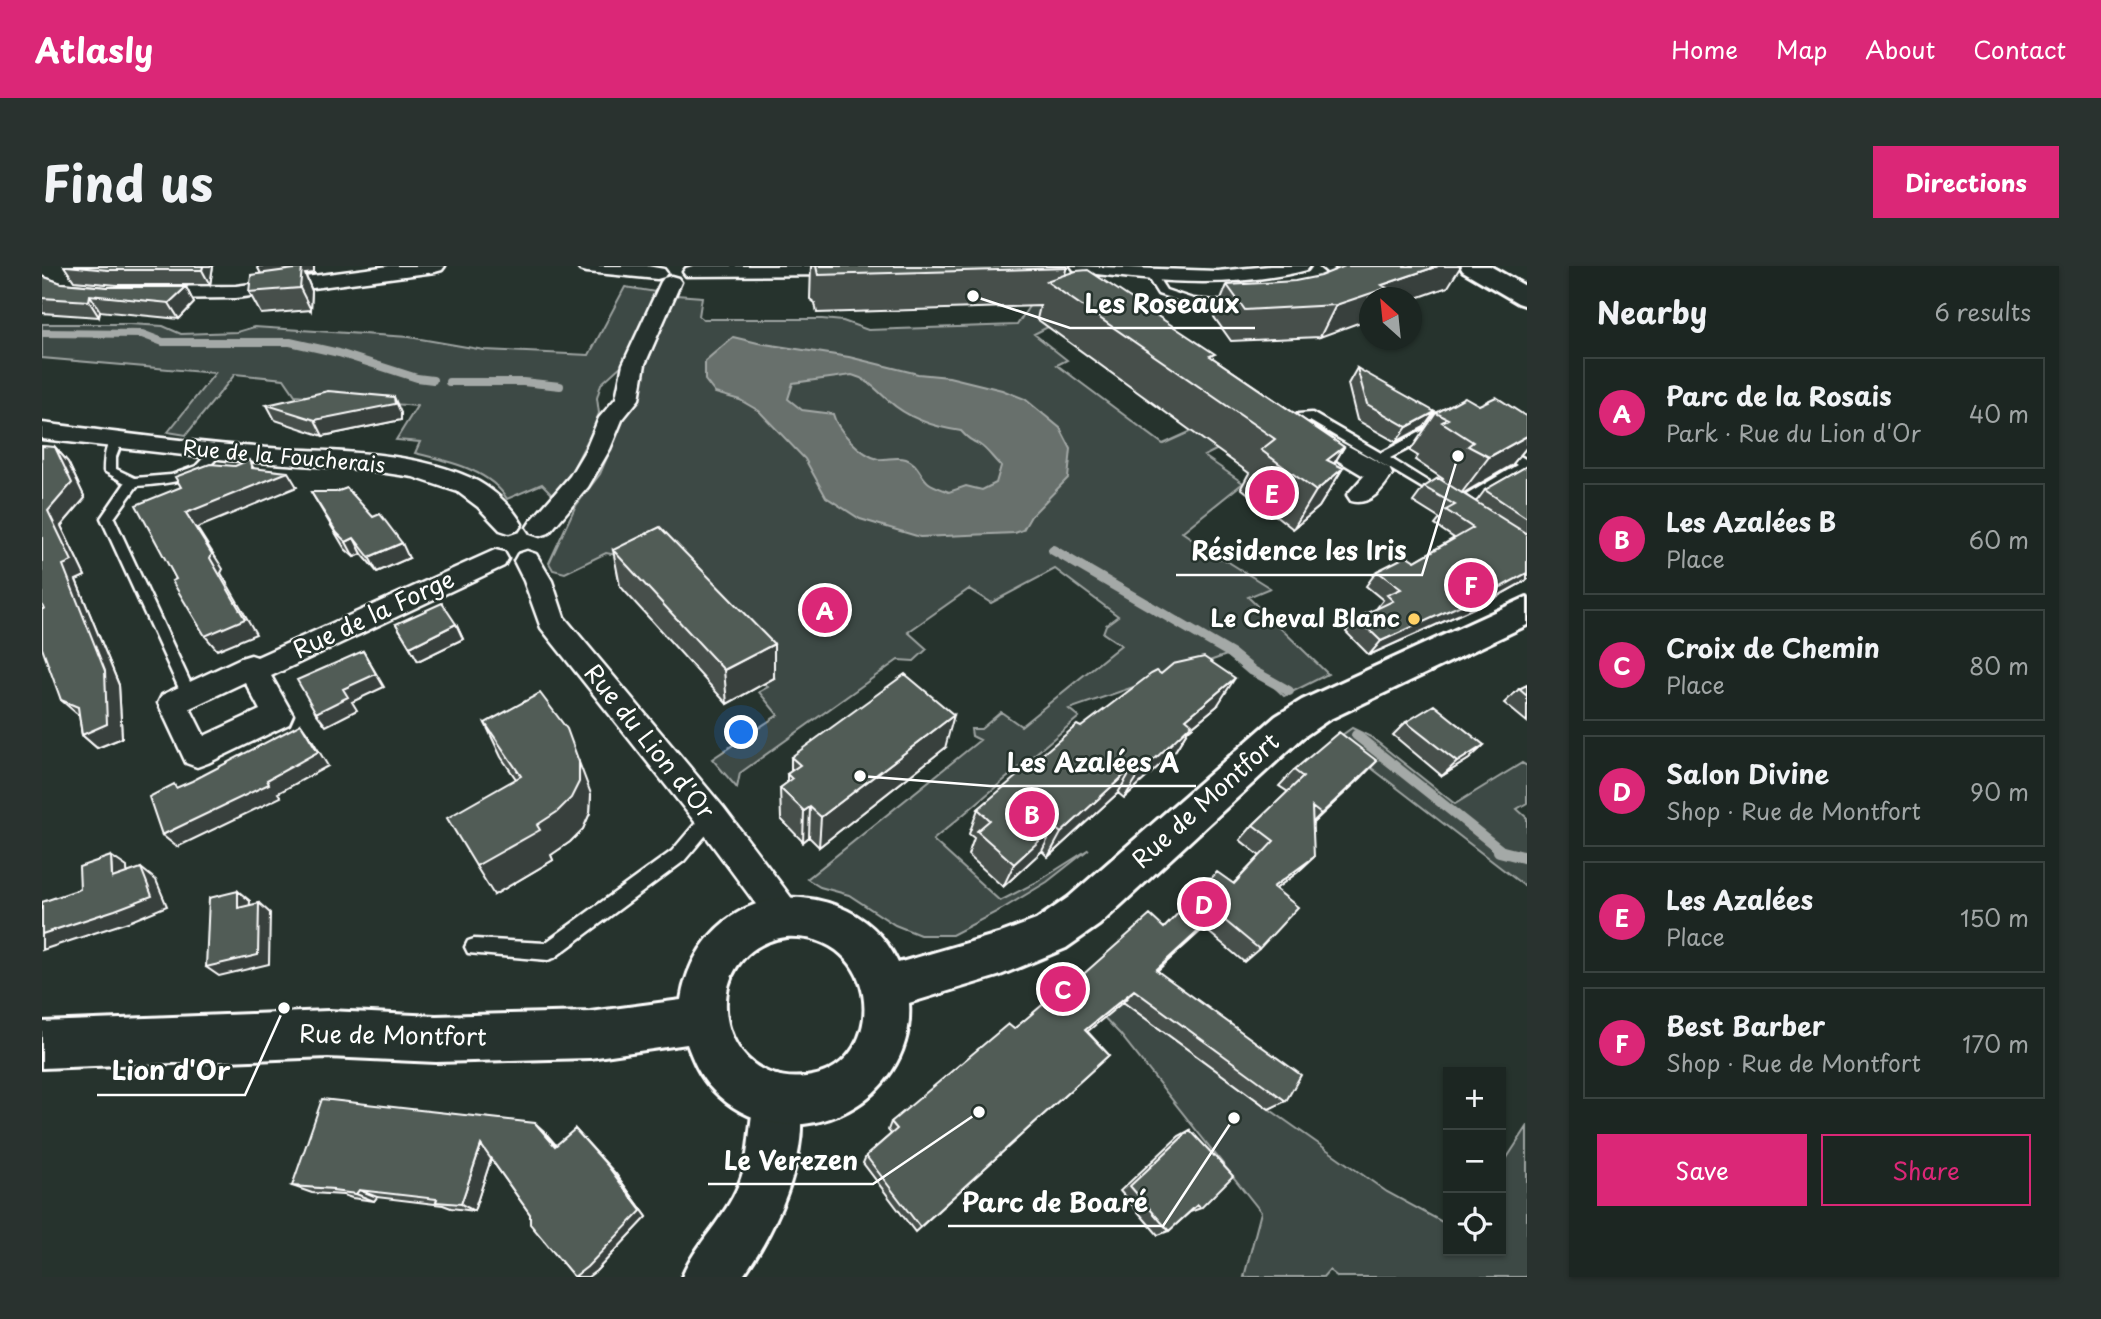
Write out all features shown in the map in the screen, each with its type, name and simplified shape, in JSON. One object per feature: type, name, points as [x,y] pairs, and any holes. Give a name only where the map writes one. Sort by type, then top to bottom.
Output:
[{"type":"main road","points":[[1472,266],[1527,298]]},
{"type":"main road","name":"Rue de Montfort","points":[[887,988],[998,955],[1051,934],[1084,911],[1289,727],[1330,703],[1527,610]]},
{"type":"main road","points":[[784,915],[810,918],[845,931],[871,954],[887,988],[888,1024],[876,1057],[850,1085],[815,1099],[776,1100],[740,1083],[714,1055],[702,1018],[705,984],[720,953],[746,930],[784,915]]},
{"type":"main road","name":"Rue de Montfort","points":[[42,1045],[328,1034],[436,1038],[590,1035],[702,1018]]},
{"type":"main road","points":[[708,1277],[728,1255],[756,1204],[773,1153],[776,1100]]},
{"type":"street","points":[[127,294],[236,292],[435,266]]},
{"type":"street","points":[[587,266],[686,279],[692,269],[872,268]]},
{"type":"street","points":[[1069,266],[1071,278],[1152,275],[1208,279],[1240,277],[1300,266]]},
{"type":"street","points":[[540,527],[579,481],[598,449],[611,418],[630,392],[634,364],[664,274]]},
{"type":"street","points":[[1276,415],[1380,474],[1360,495]]},
{"type":"street","name":"Rue de la Foucherais","points":[[42,430],[216,452],[429,472],[463,484],[497,508],[509,524]]},
{"type":"street","points":[[526,522],[540,527],[547,538],[546,545],[527,561],[505,562],[495,559],[488,547],[489,540],[500,528],[509,524],[526,522]]},
{"type":"street","name":"Rue de la Forge","points":[[189,695],[251,666],[254,671],[495,559]]},
{"type":"street","name":"Rue du Lion d'Or","points":[[527,561],[538,581],[551,621],[711,817],[784,915]]},
{"type":"street","points":[[189,695],[173,703],[197,754],[278,715],[254,671]]},
{"type":"lane","points":[[1322,290],[1342,280],[1325,266]]},
{"type":"lane","points":[[1152,275],[1162,292],[1192,302],[1245,307]]},
{"type":"lane","points":[[1276,415],[1312,417],[1465,508],[1526,466],[1486,439]]},
{"type":"lane","points":[[1381,458],[1445,424]]},
{"type":"lane","points":[[117,439],[110,457],[110,471],[133,482],[172,480],[200,469],[216,452]]},
{"type":"lane","points":[[133,482],[107,518],[189,695]]},
{"type":"lane","points":[[474,947],[548,952],[678,856],[711,817]]},
{"type":"shaded area","points":[[625,287],[656,292],[655,297],[622,365],[601,384],[597,398],[599,413],[593,430],[566,482],[554,496],[542,484],[507,499],[489,480],[478,473],[415,453],[420,442],[396,440],[417,406],[295,395],[284,379],[235,374],[186,435],[168,432],[215,373],[42,358],[42,324],[163,326],[181,334],[237,332],[254,327],[409,337],[484,350],[589,355]]},
{"type":"shaded area","points":[[1037,294],[1052,325],[1034,334],[1067,360],[1057,365],[1163,444],[1245,407],[1270,423],[1204,456],[1243,483],[1182,532],[1198,543],[1197,546],[1270,588],[1248,597],[1328,674],[1284,696],[1256,670],[1249,674],[1227,655],[1069,709],[1079,717],[933,840],[1000,901],[1037,882],[1089,849],[1047,882],[952,935],[920,935],[895,925],[849,895],[820,887],[807,879],[980,740],[972,736],[971,729],[981,729],[1001,712],[1021,726],[1121,645],[1103,633],[1106,625],[1118,616],[1055,569],[991,603],[969,589],[908,632],[927,649],[914,661],[898,660],[740,773],[737,788],[712,759],[778,715],[759,692],[768,687],[765,683],[774,677],[627,557],[606,553],[565,573],[553,570],[549,563],[575,507],[600,474],[676,295],[702,297],[699,316],[703,319],[822,319],[843,321],[868,330],[1017,325]]},
{"type":"shaded area","points":[[733,337],[849,357],[1002,390],[1025,399],[1060,428],[1071,449],[1068,478],[1031,516],[1023,530],[1015,533],[920,537],[860,519],[826,497],[805,459],[759,411],[740,400],[715,393],[705,380],[705,361]],"holes":[[[852,375],[905,413],[941,427],[961,431],[983,447],[1001,466],[996,483],[982,490],[966,486],[949,492],[936,487],[906,459],[878,459],[864,453],[845,434],[833,414],[802,410],[788,399],[793,383]]]},
{"type":"shaded area","points":[[1352,728],[1371,737],[1455,804],[1522,763],[1527,766],[1527,803],[1517,809],[1527,818],[1527,888],[1335,740]]},
{"type":"shaded area","points":[[1092,969],[1131,1008],[1269,1109],[1387,1192],[1443,1222],[1443,1256],[1506,1256],[1506,1159],[1527,1127],[1527,1277],[1338,1277],[1329,1270],[1323,1277],[1244,1277],[1261,1212],[1120,1034],[1072,984]]},
{"type":"building","points":[[67,266],[203,266],[202,270],[108,270]]},
{"type":"building","points":[[816,266],[1067,266],[1067,268],[818,275]]},
{"type":"building","points":[[1345,266],[1438,266],[1382,285],[1385,287],[1359,287],[1359,297],[1336,305],[1245,310],[1227,285],[1295,281],[1320,276]]},
{"type":"building","points":[[302,268],[300,288],[249,292],[251,275]]},
{"type":"building","points":[[1088,270],[1215,354],[1210,356],[1344,447],[1327,460],[1343,468],[1316,491],[1261,450],[1275,439],[1046,281]]},
{"type":"building","points":[[42,276],[61,283],[107,287],[186,287],[169,303],[90,295],[89,301],[42,298]]},
{"type":"building","points":[[1357,368],[1435,412],[1407,427],[1367,404]]},
{"type":"building","points":[[328,391],[394,397],[395,404],[315,420],[267,405]]},
{"type":"building","points":[[1465,397],[1479,405],[1496,397],[1527,417],[1527,436],[1489,457],[1468,446],[1473,442],[1442,422],[1448,419],[1436,413]]},
{"type":"building","points":[[42,446],[55,447],[72,483],[48,511],[72,561],[63,565],[105,671],[107,724],[82,735],[78,707],[61,700],[42,648]]},
{"type":"building","points":[[249,460],[252,468],[288,472],[186,513],[212,554],[210,558],[245,619],[205,636],[172,581],[176,579],[136,505],[181,487],[175,477],[210,464],[235,466]]},
{"type":"building","points":[[1527,466],[1527,518],[1485,490]]},
{"type":"building","points":[[1438,478],[1527,534],[1527,573],[1381,641],[1357,618],[1393,601],[1387,595],[1401,589],[1377,571],[1407,556],[1415,561],[1473,528],[1446,510],[1455,505],[1424,487]]},
{"type":"building","points":[[347,488],[373,517],[380,514],[402,543],[369,557],[354,538],[346,542],[337,533],[311,492],[336,492]]},
{"type":"building","points":[[660,527],[774,644],[724,670],[613,550]]},
{"type":"building","points":[[442,603],[456,624],[410,647],[396,624]]},
{"type":"building","points":[[363,651],[376,674],[343,689],[348,697],[316,713],[297,680]]},
{"type":"building","points":[[1204,657],[1235,678],[1186,719],[1192,724],[1140,773],[1133,767],[1061,833],[1054,827],[1014,864],[977,831],[990,820],[978,809],[1077,725],[1081,727],[1151,674],[1157,671],[1161,674],[1173,664]]},
{"type":"building","points":[[905,674],[954,715],[821,817],[810,807],[804,811],[780,788],[792,779],[787,774],[800,765],[791,757]]},
{"type":"building","points":[[1527,685],[1527,696],[1519,689]]},
{"type":"building","points":[[540,693],[567,729],[579,762],[579,782],[571,798],[557,812],[537,825],[540,830],[476,866],[447,818],[521,776],[485,723]]},
{"type":"building","points":[[1434,705],[1484,745],[1457,762],[1406,722]]},
{"type":"building","points":[[301,724],[318,752],[267,780],[269,784],[162,835],[149,797],[174,784],[176,788],[192,781]]},
{"type":"building","points":[[1339,732],[1377,761],[1321,814],[1312,807],[1314,857],[1273,887],[1298,907],[1259,949],[1217,914],[1156,970],[1301,1075],[1286,1101],[1134,990],[1085,1030],[1109,1055],[920,1227],[866,1156],[897,1129],[891,1122],[1008,1024],[1014,1029],[1067,984],[1069,987],[1150,915],[1164,928],[1217,872],[1234,884],[1274,841],[1253,825],[1303,777],[1294,770]]},
{"type":"building","points":[[111,856],[112,878],[141,868],[152,896],[42,934],[42,902],[80,889],[79,867]]},
{"type":"building","points":[[238,891],[238,908],[259,903],[258,955],[206,967],[209,898]]},
{"type":"building","points":[[322,1099],[535,1123],[555,1146],[575,1129],[607,1165],[641,1211],[574,1277],[530,1224],[530,1214],[481,1145],[461,1204],[359,1190],[356,1194],[333,1189],[292,1186]]},
{"type":"building","points":[[1190,1130],[1233,1176],[1201,1208],[1197,1205],[1169,1231],[1130,1186]]},
{"type":"waterway","points":[[42,333],[142,334],[163,342],[290,342],[339,353],[417,378],[433,380]]},
{"type":"waterway","points":[[449,382],[523,382],[560,386]]},
{"type":"waterway","points":[[1053,550],[1232,654],[1253,671],[1289,691]]},
{"type":"waterway","points":[[1356,735],[1503,852]]},
{"type":"waterway","points":[[1499,851],[1503,852]]},
{"type":"waterway","points":[[1503,852],[1527,858]]},
{"type":"place","name":"Les Roseaux","points":[[973,296]]},
{"type":"place","name":"Résidence les Iris","points":[[1458,456]]},
{"type":"place","name":"Les Azalées","points":[[1272,493]]},
{"type":"place","name":"Best Barber","points":[[1471,585]]},
{"type":"place","name":"Parc de la Rosais","points":[[825,610]]},
{"type":"place","name":"Le Cheval Blanc","points":[[1414,619]]},
{"type":"place","name":"Les Azalées A","points":[[860,776]]},
{"type":"place","name":"Les Azalées B","points":[[1032,814]]},
{"type":"place","name":"Salon Divine","points":[[1204,904]]},
{"type":"place","name":"Croix de Chemin","points":[[1063,989]]},
{"type":"place","name":"Lion d'Or","points":[[284,1008]]},
{"type":"place","name":"Le Verezen","points":[[979,1112]]},
{"type":"place","name":"Parc de Boaré","points":[[1234,1118]]}]
